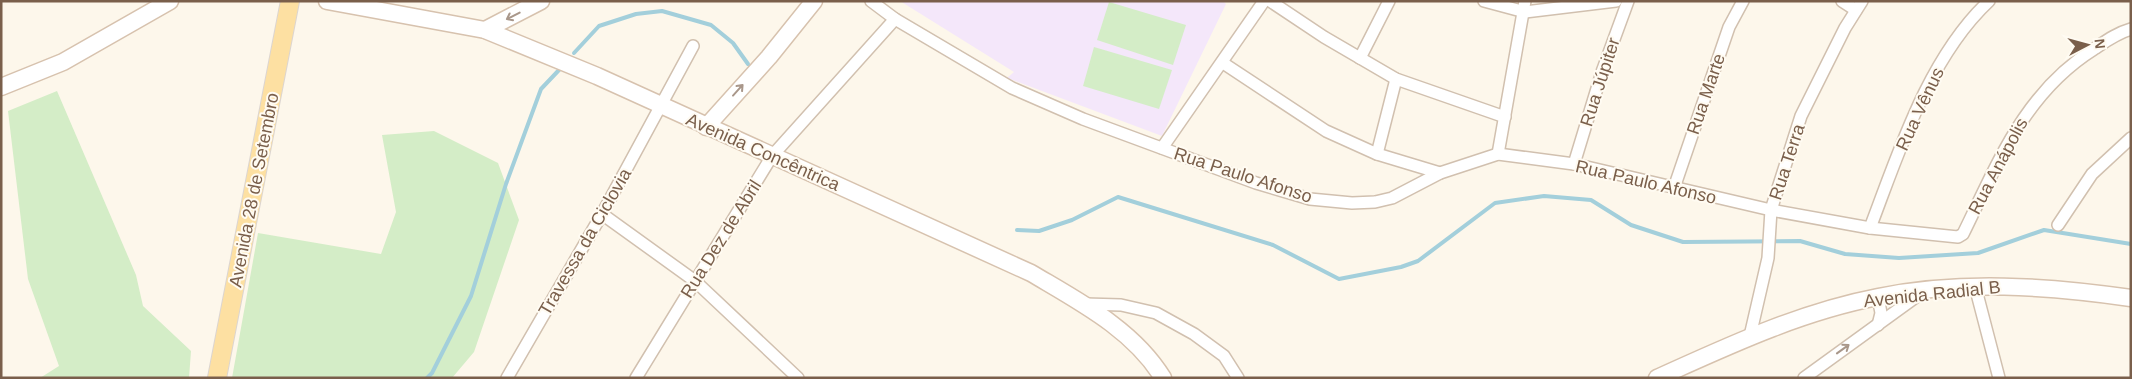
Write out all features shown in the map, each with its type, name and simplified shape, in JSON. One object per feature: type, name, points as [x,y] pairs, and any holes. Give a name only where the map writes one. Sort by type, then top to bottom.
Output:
[{"type":"main road","name":"Avenida 28 de Setembro","points":[[217,378],[290,1]]},
{"type":"street","points":[[1,87],[62,62],[170,1]]},
{"type":"street","name":"Avenida Concêntrica","points":[[327,1],[485,30],[597,76],[1031,273],[1084,304],[1121,331],[1157,368],[1163,378]]},
{"type":"street","points":[[485,30],[541,1]]},
{"type":"street","points":[[706,127],[769,57],[814,1]]},
{"type":"street","name":"Rua Paulo Afonso","points":[[871,1],[895,19],[1012,88],[1083,120],[1256,183],[1310,199],[1352,203],[1375,202],[1392,198],[1440,173],[1498,154],[1574,164],[1771,210],[1870,228],[1958,237],[1963,234]]},
{"type":"street","points":[[1162,148],[1223,63],[1264,1]]},
{"type":"street","points":[[1270,1],[1324,37],[1396,79],[1505,117]]},
{"type":"street","points":[[1360,58],[1389,1]]},
{"type":"street","points":[[1484,1],[1525,7],[1616,1]]},
{"type":"street","name":"Rua Júpiter","points":[[1574,164],[1602,72],[1628,1]]},
{"type":"street","name":"Rua Marte","points":[[1674,188],[1729,27],[1743,1]]},
{"type":"street","points":[[1842,1],[1859,6]]},
{"type":"street","name":"Rua Vênus","points":[[1870,228],[1894,164],[1933,74],[1975,14],[1989,1]]},
{"type":"street","name":"Rua Terra","points":[[1750,336],[1768,258],[1771,210],[1802,116],[1844,28],[1859,6]]},
{"type":"street","points":[[1498,154],[1525,7]]},
{"type":"street","name":"Rua Dez de Abril","points":[[636,378],[772,156],[895,19]]},
{"type":"street","name":"Rua Anápolis","points":[[1963,234],[2007,143],[2028,110],[2056,76],[2088,52],[2120,32],[2131,28]]},
{"type":"street","name":"Travessa da Ciclovia","points":[[507,378],[602,214],[693,46]]},
{"type":"street","points":[[1223,63],[1326,131],[1377,154],[1440,173]]},
{"type":"street","points":[[1377,154],[1396,79]]},
{"type":"street","points":[[2058,225],[2092,174],[2131,138]]},
{"type":"street","points":[[602,214],[695,281],[798,378]]},
{"type":"street","points":[[1975,286],[1999,378]]},
{"type":"street","name":"Avenida Radial B","points":[[1657,378],[1750,336],[1832,308],[1878,296],[1975,286],[2024,286],[2131,298]]},
{"type":"street","points":[[1804,378],[1924,291]]},
{"type":"street","points":[[1878,296],[1881,313],[1878,325]]},
{"type":"street","points":[[1084,304],[1121,305],[1156,313],[1194,334],[1224,356],[1238,378]]},
{"type":"shaded area","points":[[900,1],[1223,1],[1226,4],[1162,136],[1007,78],[1014,72]]},
{"type":"green space","points":[[1109,2],[1186,25],[1173,65],[1097,40]]},
{"type":"green space","points":[[1094,47],[1172,70],[1159,109],[1083,86]]},
{"type":"green space","points":[[57,91],[136,275],[143,306],[191,351],[189,378],[40,378],[59,366],[28,279],[8,111]]},
{"type":"green space","points":[[434,131],[498,163],[519,220],[474,352],[452,378],[232,378],[258,233],[381,254],[396,212],[382,135]]},
{"type":"waterway","points":[[574,53],[599,26],[636,14],[662,11],[711,25],[733,43],[748,64]]},
{"type":"waterway","points":[[427,378],[432,373],[471,296],[506,184],[541,89],[559,70]]},
{"type":"waterway","points":[[1017,230],[1039,231],[1072,220],[1118,197],[1273,245],[1339,279],[1401,267],[1418,261],[1495,203],[1544,196],[1591,200],[1631,225],[1683,242],[1800,241],[1845,254],[1899,258],[1978,253],[2044,230],[2131,244]]}]
